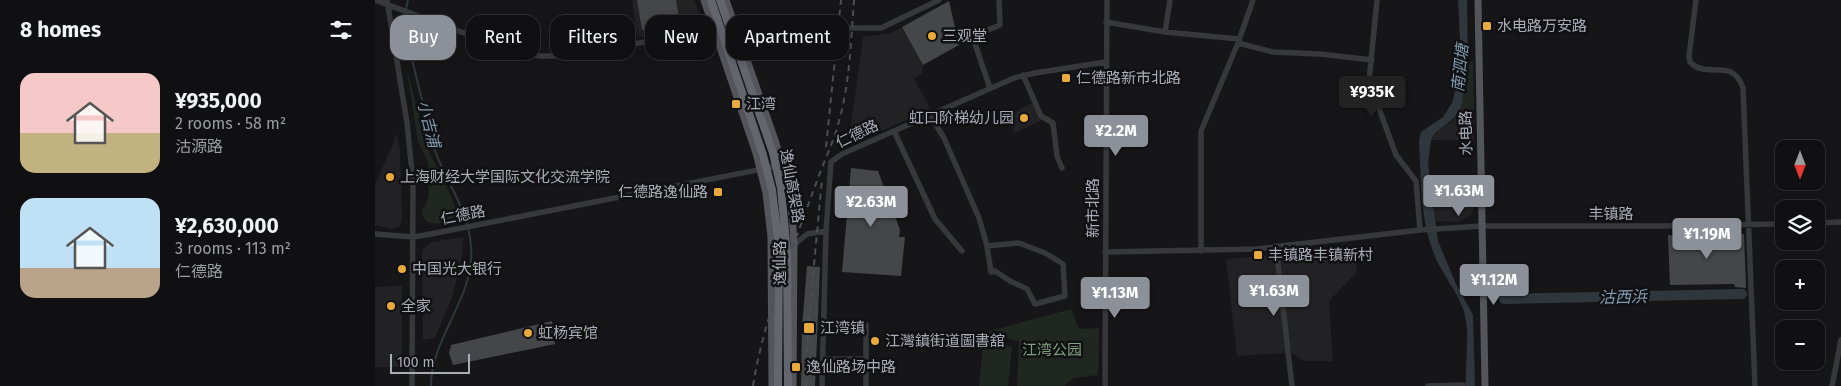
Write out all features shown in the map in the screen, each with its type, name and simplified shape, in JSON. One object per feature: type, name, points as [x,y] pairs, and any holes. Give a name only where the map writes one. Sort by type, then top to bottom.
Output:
[{"type":"highway","name":"逸仙高架路","points":[[711,0],[763,155],[772,190],[779,247],[778,386]]},
{"type":"highway","name":"逸仙高架路","points":[[720,0],[773,153],[781,188],[787,253],[788,386]]},
{"type":"main road","name":"逸仙路","points":[[703,0],[709,15]]},
{"type":"main road","name":"逸仙路","points":[[726,0],[732,15]]},
{"type":"main road","name":"水电路","points":[[1478,0],[1485,386]]},
{"type":"main road","name":"逸仙路","points":[[716,35],[761,170],[766,193],[771,237],[772,386]]},
{"type":"main road","name":"逸仙路","points":[[747,60],[783,166],[791,198],[794,246],[793,386]]},
{"type":"street","points":[[375,0],[387,2],[397,8],[510,50],[539,56],[569,55],[645,43]]},
{"type":"street","points":[[849,28],[881,28],[939,0]]},
{"type":"street","points":[[990,88],[974,41],[978,34],[1001,25],[999,0]]},
{"type":"street","name":"新市北路","points":[[1105,386],[1107,0]]},
{"type":"street","points":[[1165,32],[1170,0]]},
{"type":"street","points":[[1201,251],[1201,131],[1239,41],[1253,0]]},
{"type":"street","points":[[1105,252],[1201,251],[1276,246],[1422,230],[1417,181],[1395,155],[1369,81],[1377,0]]},
{"type":"street","points":[[1696,0],[1689,56],[1691,62],[1700,68],[1725,70],[1734,73],[1740,80],[1743,88],[1755,386]]},
{"type":"street","points":[[387,2],[407,123],[413,182],[414,237],[411,266],[412,386]]},
{"type":"street","points":[[1106,22],[1165,32],[1239,41],[1273,52],[1320,54],[1371,60]]},
{"type":"street","name":"仁德路","points":[[822,386],[826,231],[831,162],[842,154],[1023,75],[1106,62]]},
{"type":"street","points":[[1023,75],[1041,116],[1053,122],[1057,156],[1062,168]]},
{"type":"street","points":[[930,115],[944,138],[979,218],[987,246],[991,272],[995,271],[1027,289],[1035,304],[1065,296],[1063,264],[1045,253],[1019,242],[987,246]]},
{"type":"street","points":[[894,131],[935,219],[962,251]]},
{"type":"street","name":"仁德路","points":[[375,234],[414,237],[783,166]]},
{"type":"street","points":[[1825,223],[1841,222]]},
{"type":"street","name":"丰镇路","points":[[1422,230],[1482,226],[1775,224]]},
{"type":"street","points":[[794,246],[807,234],[826,231]]},
{"type":"street","points":[[1276,246],[1291,386]]},
{"type":"street","points":[[866,325],[866,386]]},
{"type":"street","points":[[1831,386],[1841,340]]},
{"type":"street","points":[[823,359],[866,359]]},
{"type":"street","points":[[1428,386],[1463,385]]},
{"type":"shaded area","points":[[632,0],[694,0],[700,15],[645,15],[645,36],[641,37],[637,36]]},
{"type":"shaded area","points":[[1458,0],[1467,0],[1468,62],[1461,107],[1456,116],[1435,133],[1431,140],[1428,163],[1438,241],[1456,284],[1473,315],[1475,386],[1466,386],[1466,320],[1460,302],[1437,260],[1429,238],[1423,211],[1420,169],[1419,141],[1421,132],[1443,117],[1452,103],[1460,72]]},
{"type":"shaded area","points":[[902,27],[923,65],[922,73],[914,79],[931,109],[848,146],[863,37],[891,33]]},
{"type":"shaded area","name":"虹口阶梯幼儿园","points":[[1032,103],[1042,120],[1015,133],[1006,117]]},
{"type":"shaded area","points":[[1461,107],[1474,107],[1474,140],[1431,140],[1435,133],[1451,121]]},
{"type":"shaded area","name":"上海财经大学国际文化交流学院","points":[[397,134],[400,151],[402,220],[399,227],[390,229],[375,225],[375,185]]},
{"type":"shaded area","points":[[1475,185],[1475,205],[1471,215],[1460,222],[1436,221],[1431,187]]},
{"type":"shaded area","points":[[464,237],[461,262],[452,297],[435,338],[423,340],[423,249],[432,242]]},
{"type":"shaded area","points":[[1355,246],[1357,272],[1329,301],[1333,361],[1306,361],[1299,358],[1293,354],[1289,346],[1280,254]]},
{"type":"shaded area","points":[[1275,255],[1286,353],[1237,356],[1226,259]]},
{"type":"shaded area","points":[[402,286],[402,367],[375,367],[375,287]]},
{"type":"green space","points":[[1473,61],[1474,107],[1461,107],[1468,62]]},
{"type":"green space","points":[[407,70],[427,147],[460,219],[442,223],[430,223],[423,216],[422,209],[429,196],[428,162],[418,142]]},
{"type":"green space","name":"江湾公园","points":[[1071,309],[1079,329],[1099,328],[1098,375],[1073,378],[1064,386],[1017,386],[1019,341],[1005,338],[978,343],[980,334]]},
{"type":"green space","points":[[983,344],[1012,347],[1008,386],[979,386]]},
{"type":"building","points":[[637,0],[676,0],[678,15],[645,15],[645,30],[642,30]]},
{"type":"building","name":"三观堂","points":[[949,1],[959,45],[923,65],[902,27]]},
{"type":"building","points":[[851,168],[878,171],[900,230],[899,237],[905,237],[901,276],[842,272]]},
{"type":"building","points":[[1744,234],[1746,288],[1735,287],[1734,284],[1670,285],[1668,235]]},
{"type":"building","name":"江湾镇","points":[[807,266],[820,267],[815,386],[801,386],[802,328]]},
{"type":"building","name":"虹杨宾馆","points":[[552,321],[555,344],[453,365],[449,353],[451,345]]},
{"type":"waterway","name":"小吉浦","points":[[406,9],[408,0]]},
{"type":"waterway","name":"小吉浦","points":[[406,14],[410,48],[431,140],[466,220],[471,246],[471,264],[467,282],[438,350],[431,386]]},
{"type":"waterway","name":"沽西浜","points":[[1504,299],[1742,294]]},
{"type":"railway","points":[[826,147],[841,0]]},
{"type":"railway","points":[[753,386],[764,333],[772,307],[832,143],[843,106],[848,76],[854,0]]},
{"type":"railway","points":[[806,386],[808,329],[822,179]]},
{"type":"place","name":"水电路万安路","points":[[1487,26]]},
{"type":"place","name":"三观堂","points":[[932,36]]},
{"type":"place","name":"仁德路新市北路","points":[[1066,78]]},
{"type":"place","name":"江湾","points":[[736,104]]},
{"type":"place","name":"虹口阶梯幼儿园","points":[[1024,118]]},
{"type":"place","name":"上海财经大学国际文化交流学院","points":[[390,177]]},
{"type":"place","name":"仁德路逸仙路","points":[[718,192]]},
{"type":"place","name":"丰镇路丰镇新村","points":[[1258,255]]},
{"type":"place","name":"中国光大银行","points":[[402,269]]},
{"type":"place","name":"全家","points":[[391,306]]},
{"type":"place","name":"江湾镇","points":[[809,328]]},
{"type":"place","name":"虹杨宾馆","points":[[528,333]]},
{"type":"place","name":"江灣鎮街道圖書舘","points":[[875,341]]},
{"type":"place","name":"逸仙路场中路","points":[[796,367]]},
{"type":"water label","name":"南泗塘","points":[[1460,68]]}]
